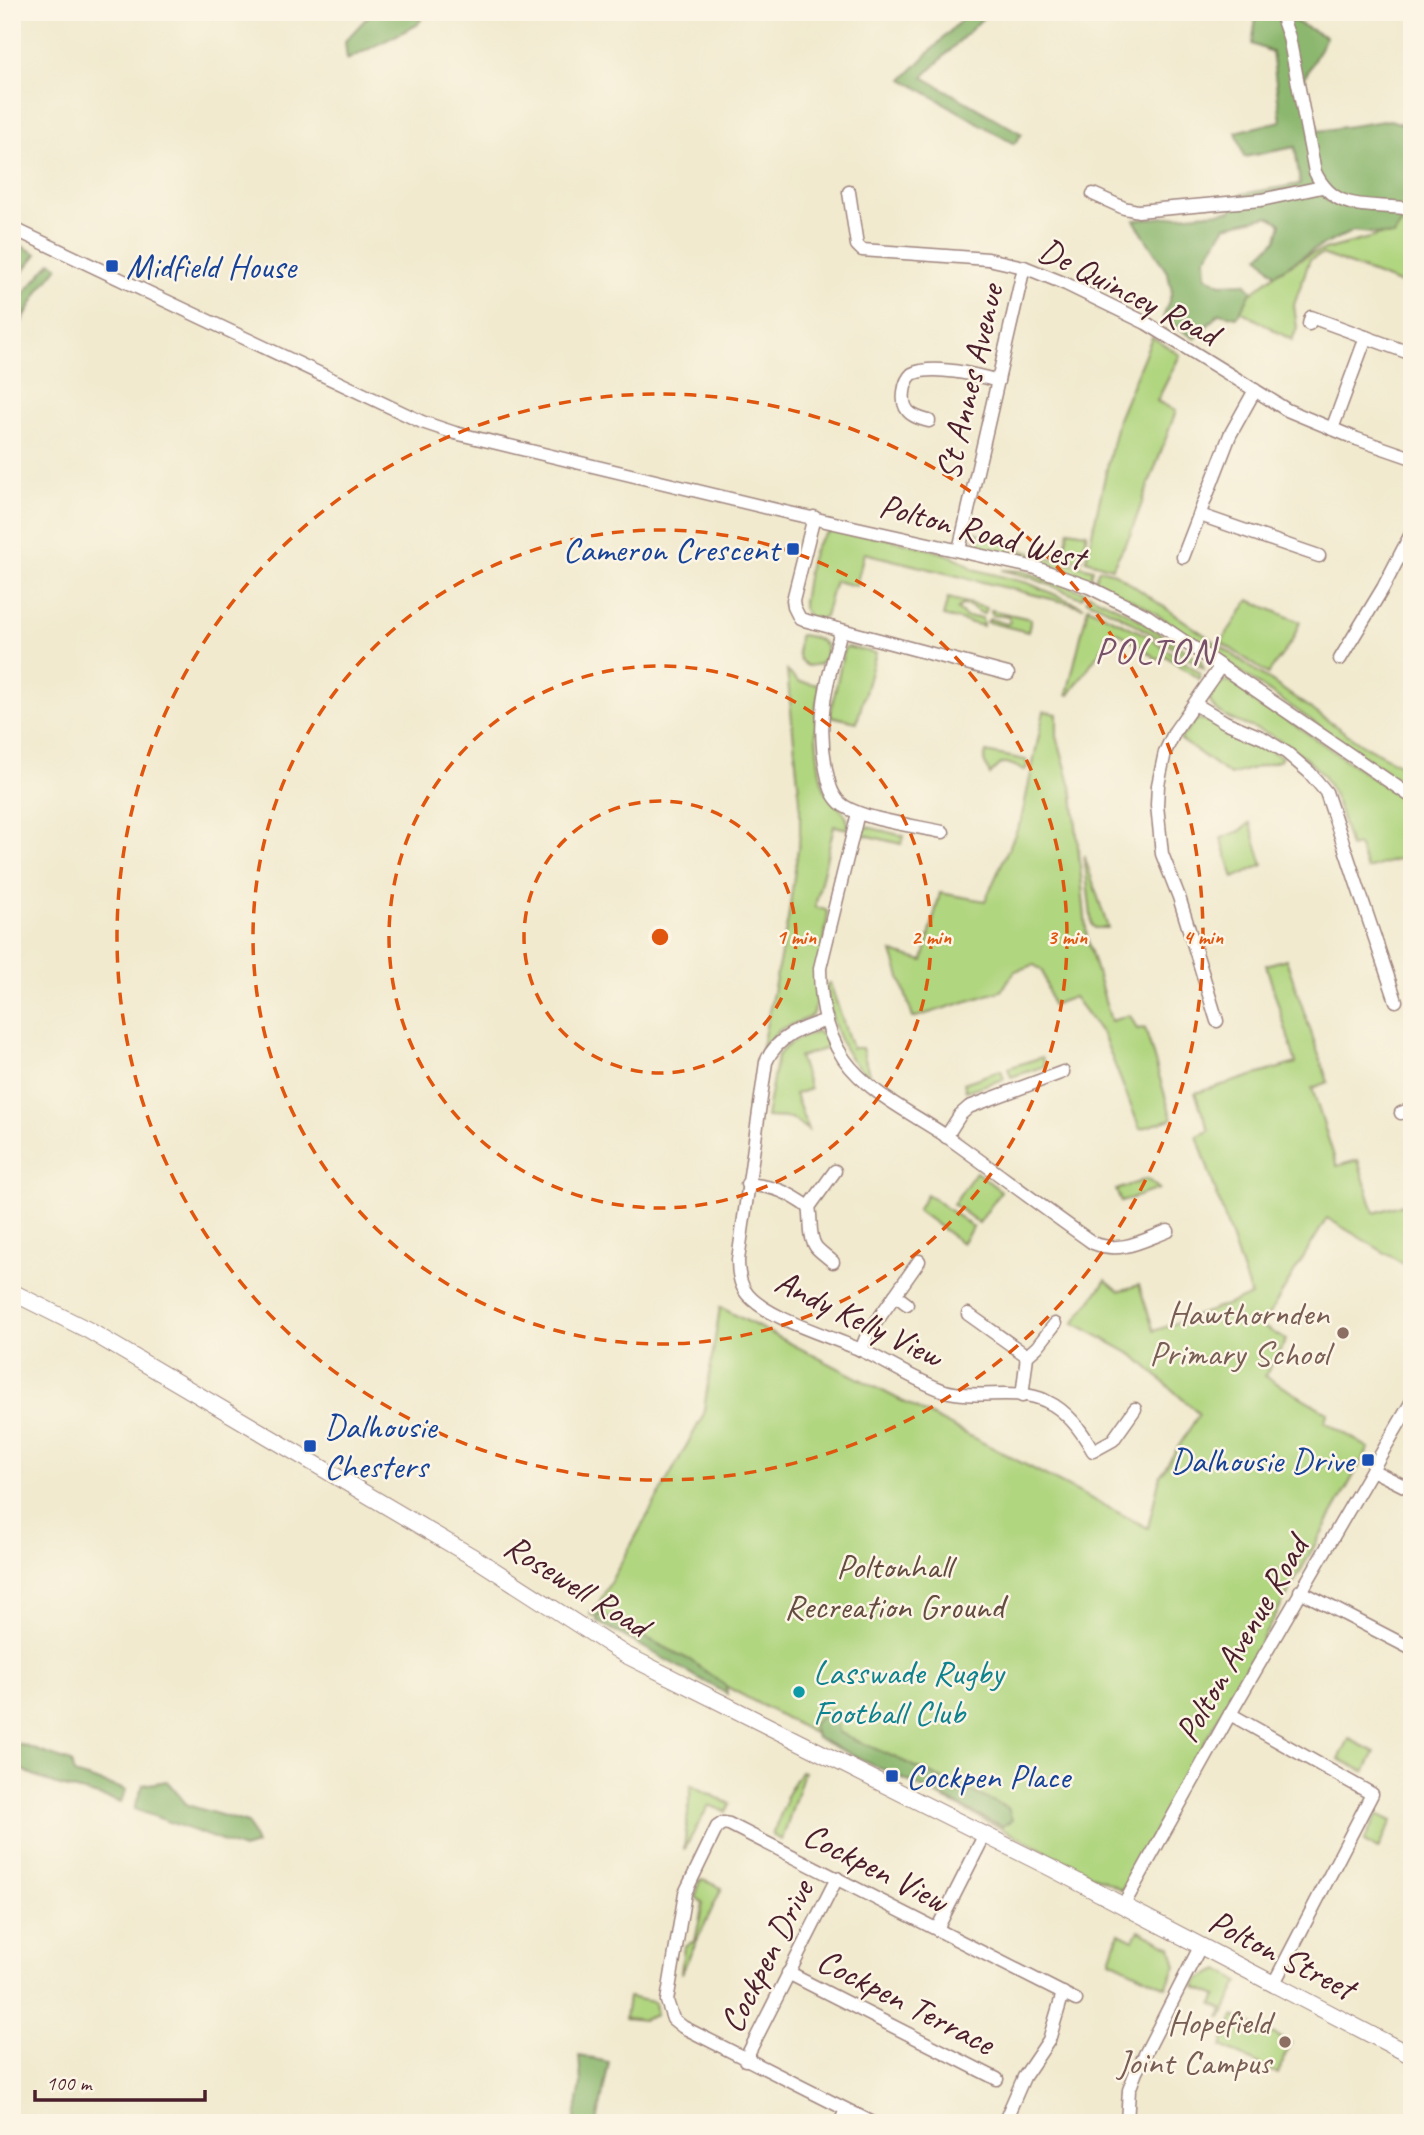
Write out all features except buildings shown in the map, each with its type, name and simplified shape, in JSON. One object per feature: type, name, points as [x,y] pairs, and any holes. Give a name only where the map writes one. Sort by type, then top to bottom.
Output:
[{"type":"main road","name":"Rosewell Road","points":[[12,1292],[88,1330],[478,1560],[624,1654],[1123,1906]]},
{"type":"main road","name":"Polton Street","points":[[1123,1906],[1412,2056]]},
{"type":"street","points":[[1280,12],[1289,37],[1315,172],[1322,187],[1335,198],[1358,205],[1412,209]]},
{"type":"street","points":[[1093,194],[1124,208],[1138,211],[1261,200],[1322,187]]},
{"type":"street","name":"De Quincey Road","points":[[849,192],[857,245],[863,250],[988,259],[1024,267],[1146,323],[1287,410],[1412,458]]},
{"type":"street","name":"Polton Road West","points":[[12,228],[422,422],[468,436],[1036,568],[1089,587],[1147,616],[1412,797]]},
{"type":"street","name":"St Annes Avenue","points":[[959,550],[1024,267]]},
{"type":"street","points":[[1309,324],[1311,317],[1412,354]]},
{"type":"street","points":[[1332,429],[1366,337]]},
{"type":"street","points":[[929,421],[913,415],[904,404],[905,383],[912,374],[928,371],[966,373],[998,381]]},
{"type":"street","points":[[1183,556],[1230,435],[1255,390]]},
{"type":"street","points":[[1200,515],[1319,555]]},
{"type":"street","points":[[814,517],[793,600],[800,619],[1008,674]]},
{"type":"street","points":[[1340,659],[1383,588],[1412,532]]},
{"type":"street","points":[[841,631],[823,703],[821,737],[831,791],[836,800],[858,813],[943,832]]},
{"type":"street","points":[[1217,1021],[1179,897],[1162,854],[1157,821],[1158,785],[1165,752],[1175,731],[1220,667]]},
{"type":"street","points":[[1195,704],[1225,722],[1263,737],[1287,753],[1309,772],[1326,792],[1396,1001]]},
{"type":"street","points":[[858,813],[820,968],[820,993],[839,1052],[859,1078],[946,1136],[1093,1243],[1116,1249],[1168,1231]]},
{"type":"street","name":"Andy Kelly View","points":[[827,1020],[784,1037],[765,1062],[738,1260],[738,1274],[746,1293],[761,1307],[861,1350],[945,1391],[1045,1400],[1070,1417],[1093,1451],[1113,1440],[1135,1409]]},
{"type":"street","points":[[946,1136],[969,1107],[1063,1072]]},
{"type":"street","points":[[809,1207],[835,1171]]},
{"type":"street","points":[[747,1184],[775,1187],[809,1207],[812,1218],[811,1236],[816,1246],[833,1262]]},
{"type":"street","points":[[861,1350],[867,1335],[919,1261]]},
{"type":"street","points":[[895,1295],[907,1304]]},
{"type":"street","points":[[968,1314],[1027,1356]]},
{"type":"street","points":[[1022,1396],[1027,1356],[1055,1324]]},
{"type":"street","name":"Polton Avenue Road","points":[[1123,1906],[1300,1591],[1412,1401]]},
{"type":"street","points":[[1372,1469],[1412,1490]]},
{"type":"street","points":[[1300,1591],[1412,1649]]},
{"type":"street","points":[[1230,1714],[1372,1794],[1273,1985]]},
{"type":"street","name":"Cockpen View","points":[[745,2060],[683,2027],[669,2013],[667,2000],[685,1893],[718,1827],[723,1823],[1076,2000]]},
{"type":"street","points":[[937,1929],[984,1836]]},
{"type":"street","name":"Cockpen Drive","points":[[745,2060],[837,1878]]},
{"type":"street","points":[[1127,2123],[1126,2105],[1133,2081],[1200,1947]]},
{"type":"street","name":"Cockpen Terrace","points":[[788,1973],[997,2079]]},
{"type":"street","points":[[1004,2123],[1024,2077],[1049,2040],[1063,1993]]},
{"type":"street","points":[[745,2060],[873,2123]]},
{"type":"street","points":[[840,2123],[846,2110]]},
{"type":"green space","points":[[372,12],[427,12],[417,25],[347,60],[345,41]]},
{"type":"green space","points":[[969,12],[989,12],[923,77],[1022,134],[1014,144],[903,79]]},
{"type":"green space","points":[[1257,12],[1276,12],[1326,37],[1303,81],[1319,131],[1390,120],[1412,127],[1412,205],[1394,236],[1353,231],[1313,250],[1275,274],[1259,256],[1277,239],[1281,223],[1268,216],[1226,226],[1205,259],[1206,277],[1221,284],[1245,283],[1252,291],[1237,317],[1219,313],[1195,339],[1163,318],[1172,292],[1168,274],[1134,220],[1231,211],[1242,194],[1300,184],[1295,147],[1244,157],[1236,132],[1281,121],[1272,52],[1252,44]]},
{"type":"green space","points":[[1403,220],[1412,220],[1412,288],[1322,254],[1310,259],[1294,305],[1297,328],[1292,340],[1234,307],[1275,274],[1310,254],[1380,235]]},
{"type":"green space","points":[[12,241],[37,254],[12,285]]},
{"type":"green space","points":[[51,262],[58,267],[40,290],[12,338],[12,307]]},
{"type":"green space","points":[[1152,337],[1180,355],[1157,401],[1176,411],[1130,535],[1112,568],[1086,560],[1118,419]]},
{"type":"green space","points":[[838,529],[889,539],[951,556],[965,562],[972,569],[1028,583],[1084,607],[864,553],[856,586],[835,581],[825,616],[820,619],[809,617],[803,608],[803,602],[811,558],[821,539]]},
{"type":"green space","points":[[1069,530],[1087,533],[1081,561],[1062,557]]},
{"type":"green space","points":[[973,531],[1028,552],[1093,569],[1090,580],[1045,563],[987,549],[976,541]]},
{"type":"green space","points":[[1099,569],[1115,573],[1363,745],[1412,771],[1412,782],[1401,782],[1146,607],[1094,581]]},
{"type":"green space","points":[[1002,570],[1023,571],[1085,592],[1081,598],[1030,577]]},
{"type":"green space","points":[[1089,594],[1131,614],[1201,661],[1204,669],[1132,622],[1086,600]]},
{"type":"green space","points":[[948,598],[987,608],[983,614],[969,606],[962,605],[957,609],[966,617],[982,618],[983,626],[943,616]]},
{"type":"green space","points":[[1249,600],[1300,622],[1292,641],[1268,674],[1221,642]]},
{"type":"green space","points":[[1088,607],[1146,635],[1200,673],[1199,679],[1164,655],[1160,659],[1156,658],[1118,632],[1112,634],[1069,695],[1067,694]]},
{"type":"green space","points":[[991,610],[1031,619],[1028,632],[987,622],[990,619],[1007,624],[1010,622],[1009,617],[992,615]]},
{"type":"green space","points":[[801,635],[819,640],[826,647],[825,657],[820,664],[808,666],[799,657]]},
{"type":"green space","points":[[847,647],[876,653],[857,722],[830,716],[844,649]]},
{"type":"green space","points":[[787,671],[799,682],[820,685],[816,720],[820,772],[827,794],[846,817],[848,829],[834,826],[815,907],[826,910],[828,914],[814,1013],[779,1030],[761,1051],[788,919],[800,834],[800,802]]},
{"type":"green space","points":[[1231,681],[1412,805],[1412,855],[1367,869],[1358,845],[1350,847],[1333,792],[1318,770],[1296,751],[1272,736],[1231,719],[1213,707],[1209,698],[1211,688]]},
{"type":"green space","points":[[1044,711],[1057,714],[1057,736],[1073,794],[1087,938],[1111,1021],[1130,1015],[1137,1029],[1145,1028],[1172,1119],[1140,1129],[1103,1035],[1074,997],[1052,1005],[1042,970],[1034,965],[1015,971],[1001,991],[913,1018],[892,952],[923,961],[940,893],[985,901],[1021,821]]},
{"type":"green space","points":[[1197,719],[1212,722],[1282,757],[1279,761],[1230,775],[1180,739]]},
{"type":"green space","points":[[986,752],[1026,760],[1027,767],[1025,770],[1003,763],[990,775],[984,761]]},
{"type":"green space","points":[[1250,823],[1263,865],[1234,878],[1221,838],[1240,831]]},
{"type":"green space","points":[[863,826],[904,836],[901,844],[861,834]]},
{"type":"green space","points":[[1084,855],[1108,928],[1095,928],[1092,925]]},
{"type":"green space","name":"Poltonhall Recreation Ground","points":[[1286,959],[1328,1082],[1312,1088],[1337,1166],[1358,1160],[1374,1213],[1412,1201],[1412,1269],[1327,1218],[1262,1326],[1286,1340],[1265,1376],[1328,1413],[1324,1421],[1369,1448],[1122,1890],[806,1729],[590,1614],[596,1608],[703,1416],[720,1307],[1148,1528],[1160,1476],[1199,1414],[1135,1356],[1074,1323],[1106,1280],[1119,1291],[1139,1285],[1154,1331],[1251,1296],[1197,1136],[1209,1131],[1195,1093],[1296,1063],[1266,965]]},
{"type":"green space","points":[[830,983],[852,1048],[862,1048],[870,1077],[851,1059],[838,1036],[826,985]]},
{"type":"green space","points":[[817,1032],[823,1035],[826,1042],[830,1041],[831,1047],[799,1057],[810,1089],[795,1094],[808,1130],[791,1118],[766,1117],[777,1057],[790,1044]]},
{"type":"green space","points":[[1042,1057],[1045,1066],[1011,1077],[1008,1068]]},
{"type":"green space","points":[[1001,1070],[1004,1079],[966,1091],[964,1083]]},
{"type":"green space","points":[[976,1172],[1001,1191],[979,1223],[953,1204]]},
{"type":"green space","points":[[1147,1179],[1159,1189],[1121,1202],[1116,1190]]},
{"type":"green space","points":[[927,1194],[973,1227],[962,1243],[917,1210]]},
{"type":"green space","points":[[598,1613],[690,1660],[726,1686],[727,1694],[597,1621]]},
{"type":"green space","points":[[830,1709],[836,1712],[838,1732],[1008,1808],[1012,1820],[1002,1826],[817,1738],[812,1724]]},
{"type":"green space","points":[[1349,1739],[1375,1752],[1365,1772],[1339,1759]]},
{"type":"green space","points":[[19,1744],[71,1762],[74,1774],[126,1790],[121,1802],[53,1784],[14,1766],[12,1752]]},
{"type":"green space","points":[[801,1771],[804,1772],[782,1840],[772,1835],[786,1802],[785,1798]]},
{"type":"green space","points":[[167,1781],[187,1805],[248,1823],[256,1845],[243,1849],[134,1809],[143,1785]]},
{"type":"green space","points":[[691,1785],[730,1804],[726,1812],[709,1805],[684,1850]]},
{"type":"green space","points":[[1377,1814],[1392,1821],[1378,1849],[1364,1842]]},
{"type":"green space","points":[[703,1880],[722,1888],[681,1974],[684,1946],[695,1941],[703,1903],[696,1897],[699,1882]]},
{"type":"green space","points":[[1139,1930],[1171,1947],[1176,1966],[1166,1987],[1110,1960],[1119,1933],[1133,1940]]},
{"type":"green space","points":[[1220,1970],[1239,1982],[1222,2018],[1223,2009],[1213,2005],[1217,1996],[1195,1987],[1199,1979]]},
{"type":"green space","points":[[628,1997],[654,2002],[656,2015],[643,2020],[625,2018]]},
{"type":"green space","points":[[1234,2016],[1291,2043],[1278,2074],[1222,2046]]},
{"type":"green space","points":[[579,2056],[609,2062],[597,2123],[574,2123],[581,2084]]},
{"type":"place","name":"Midfield House","points":[[112,266]]},
{"type":"place","name":"Cameron Crescent","points":[[793,549]]},
{"type":"place","name":"Hawthornden Primary School","points":[[1343,1333]]},
{"type":"place","name":"Dalhousie Chesters","points":[[310,1446]]},
{"type":"place","name":"Dalhousie Drive","points":[[1368,1460]]},
{"type":"place","name":"Lasswade Rugby Football Club","points":[[799,1692]]},
{"type":"place","name":"Cockpen Place","points":[[892,1776]]},
{"type":"place","name":"Hopefield Joint Campus","points":[[1285,2042]]},
{"type":"district","name":"POLTON","points":[[1155,650]]}]
